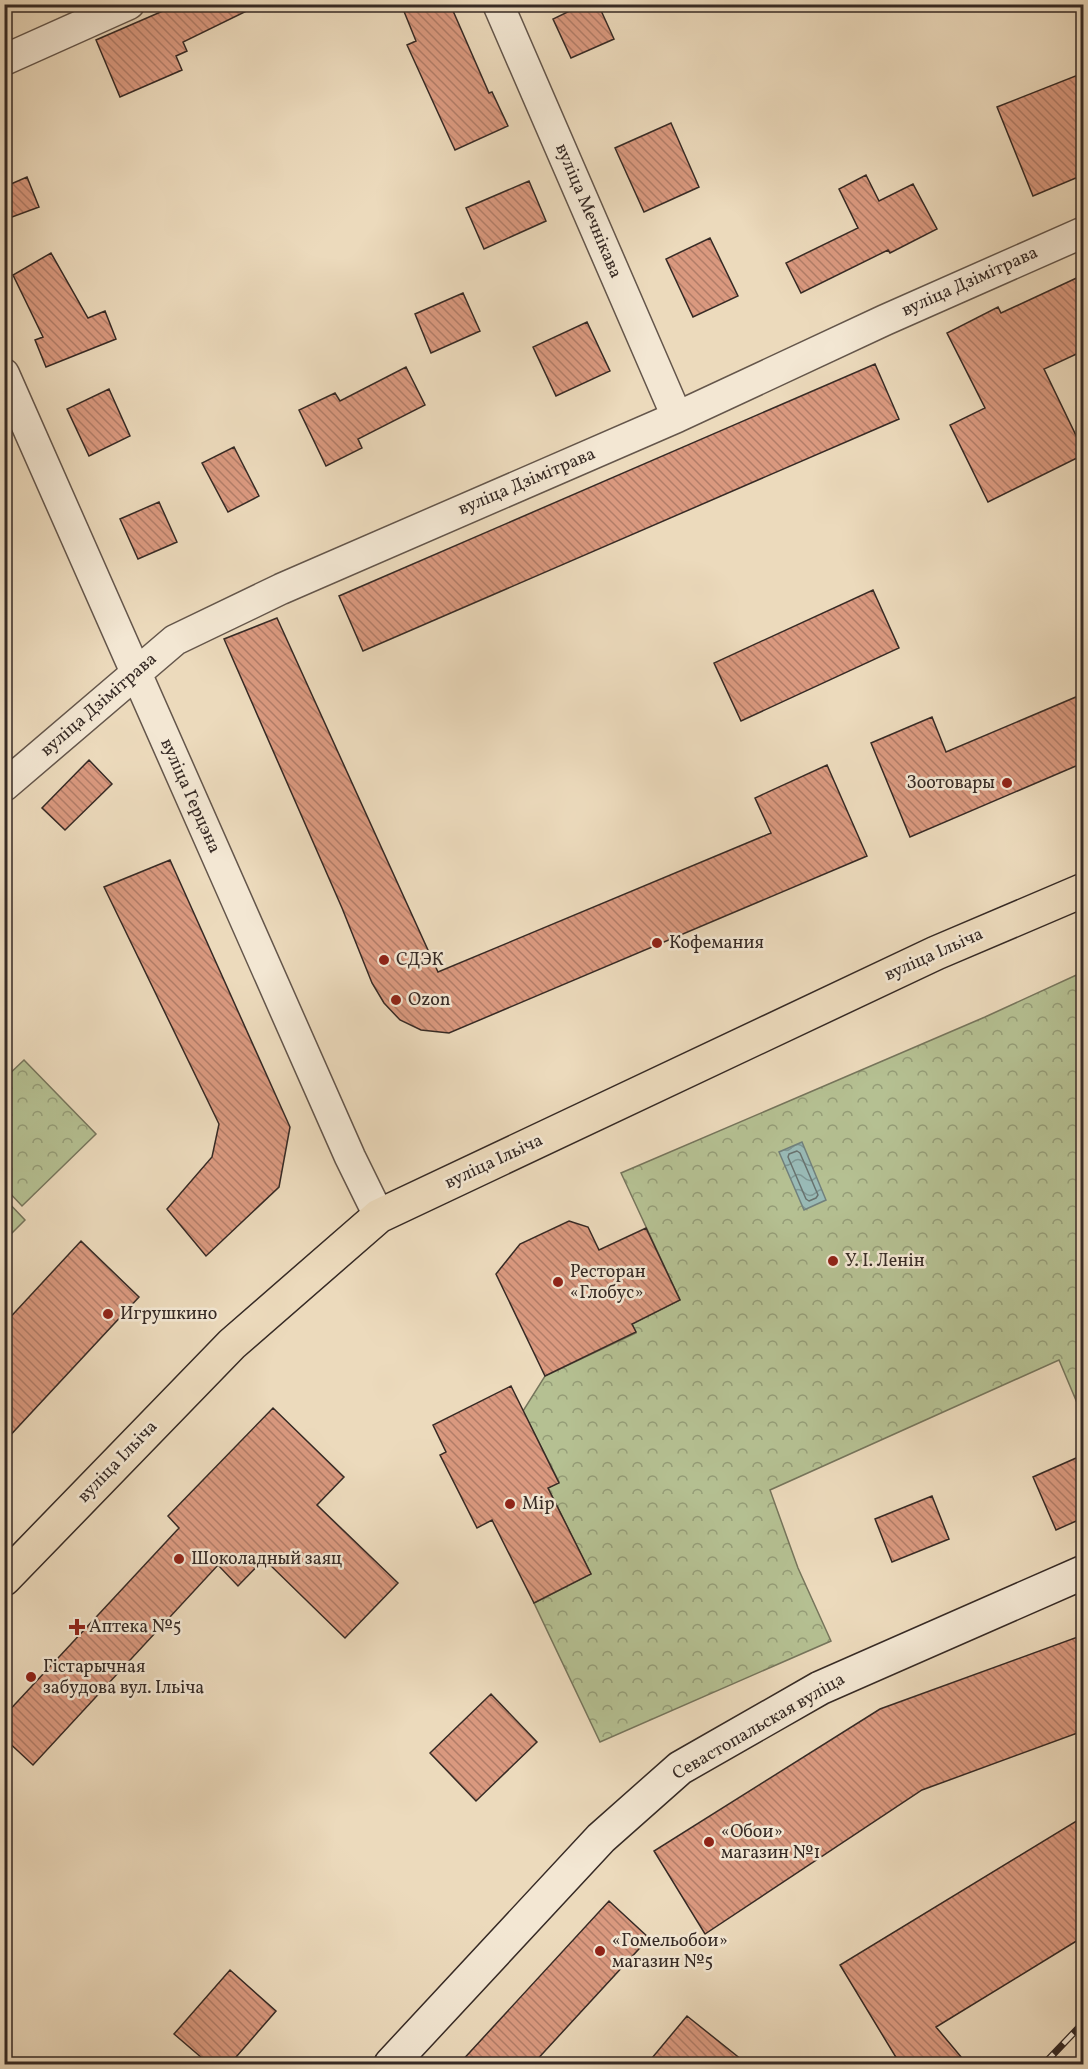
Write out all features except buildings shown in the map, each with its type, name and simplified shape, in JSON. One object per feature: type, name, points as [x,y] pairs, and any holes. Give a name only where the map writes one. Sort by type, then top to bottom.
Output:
[{"type":"main road","name":"вуліца Ільіча","points":[[4,1579],[232,1344],[379,1216],[936,953],[1083,890]]},
{"type":"street","points":[[4,60],[129,4]]},
{"type":"street","name":"вуліца Мечнікава","points":[[498,4],[677,417]]},
{"type":"street","name":"вуліца Дзімітрава","points":[[4,786],[175,640],[281,589],[677,417],[885,320],[1083,232]]},
{"type":"street","name":"вуліца Герцэна","points":[[4,374],[135,673],[379,1216]]},
{"type":"street","name":"Севастопальская вуліца","points":[[391,2064],[601,1838],[680,1768],[820,1688],[1083,1572]]},
{"type":"green space","points":[[1083,972],[1083,1417],[1059,1360],[770,1490],[798,1568],[831,1641],[600,1742],[534,1603],[591,1574],[548,1488],[559,1482],[523,1411],[545,1376],[636,1333],[632,1324],[680,1300],[621,1173],[985,1017]]},
{"type":"green space","points":[[24,1060],[96,1134],[22,1206],[5,1188],[4,1079]]},
{"type":"green space","points":[[5,1199],[25,1220],[5,1240]]},
{"type":"water","points":[[802,1142],[826,1200],[804,1210],[779,1152]]},
{"type":"railway","points":[[1044,2064],[1084,2022]]},
{"type":"place","name":"Зоотовары","points":[[1007,783]]},
{"type":"place","name":"Кофемания","points":[[657,943]]},
{"type":"place","name":"СДЭК","points":[[384,960]]},
{"type":"place","name":"Ozon","points":[[396,1000]]},
{"type":"place","name":"У. І. Ленін","points":[[833,1261]]},
{"type":"place","name":"Ресторан «Глобус»","points":[[558,1282]]},
{"type":"place","name":"Игрушкино","points":[[108,1314]]},
{"type":"place","name":"Мір","points":[[510,1504]]},
{"type":"place","name":"Шоколадный заяц","points":[[179,1559]]},
{"type":"place","name":"Аптека №5","points":[[77,1627]]},
{"type":"place","name":"Гістарычная забудова вул. Ільіча","points":[[31,1677]]},
{"type":"place","name":"«Обои» магазин №1","points":[[709,1842]]},
{"type":"place","name":"«Гомельобои» магазин №5","points":[[600,1951]]}]
